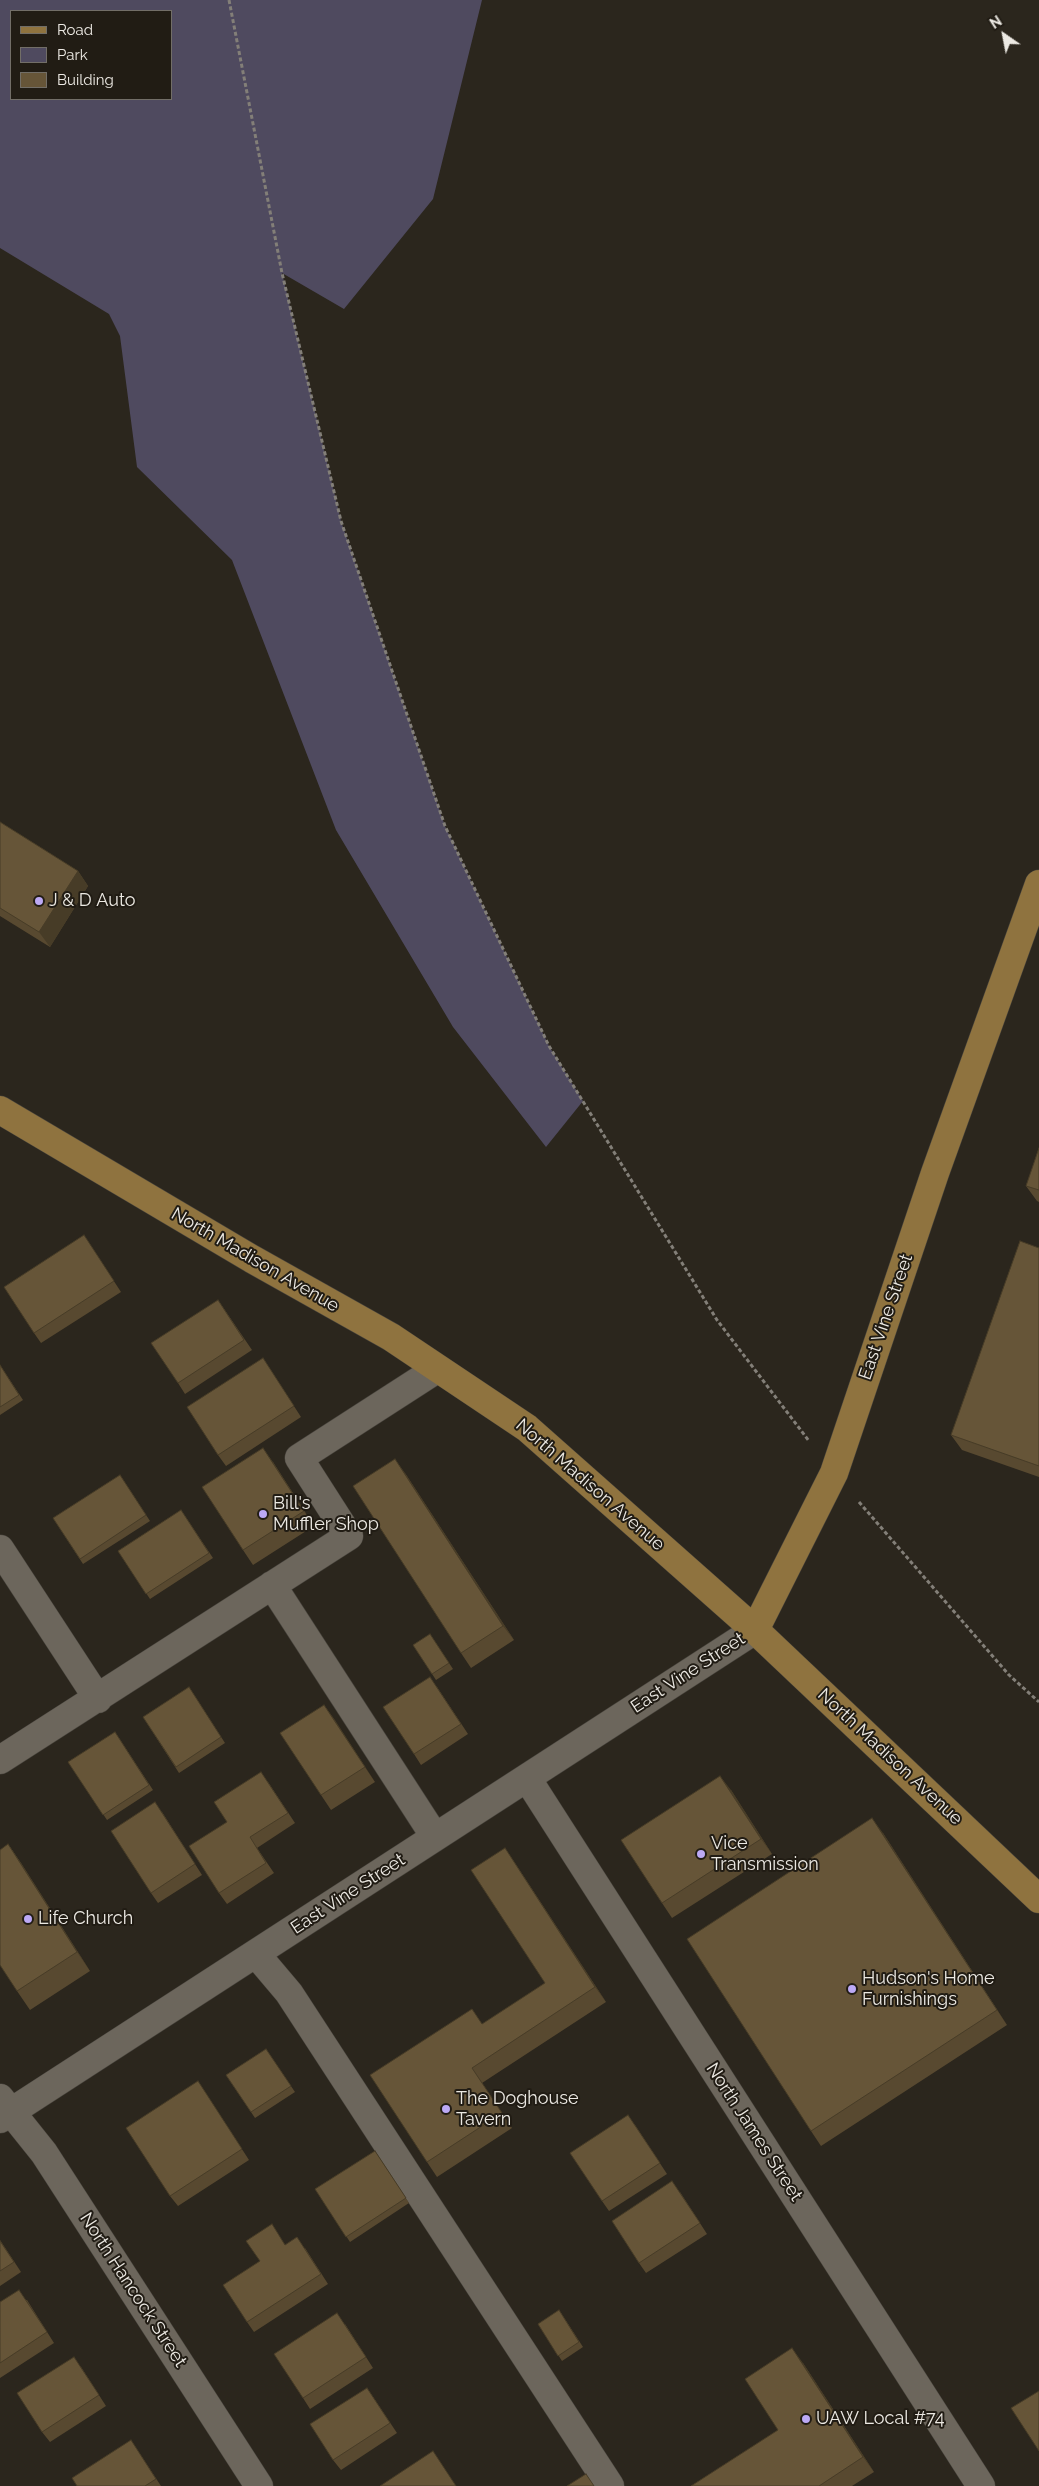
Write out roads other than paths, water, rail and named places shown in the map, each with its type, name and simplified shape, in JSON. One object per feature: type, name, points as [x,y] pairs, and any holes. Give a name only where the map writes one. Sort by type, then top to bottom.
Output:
[{"type":"main road","name":"East Vine Street","points":[[756,1630],[834,1473],[935,1173],[1039,884]]},
{"type":"main road","name":"North Madison Avenue","points":[[0,1110],[252,1259],[391,1337],[527,1428],[756,1630],[1039,1899]]},
{"type":"street","points":[[0,1760],[98,1699],[272,1584],[349,1536],[298,1458],[437,1369]]},
{"type":"street","points":[[0,1549],[98,1699]]},
{"type":"street","points":[[272,1584],[435,1837]]},
{"type":"street","name":"East Vine Street","points":[[3,2110],[256,1954],[756,1630]]},
{"type":"street","name":"North James Street","points":[[527,1778],[981,2486]]},
{"type":"street","points":[[256,1954],[289,1993],[610,2486]]},
{"type":"street","name":"North Hancock Street","points":[[3,2110],[44,2153],[259,2486]]},
{"type":"place","name":"J & D Auto","points":[[39,901]]},
{"type":"place","name":"Bill's Muffler Shop","points":[[263,1514]]},
{"type":"place","name":"Vice Transmission","points":[[701,1854]]},
{"type":"place","name":"Life Church","points":[[28,1919]]},
{"type":"place","name":"Hudson's Home Furnishings","points":[[852,1989]]},
{"type":"place","name":"The Doghouse Tavern","points":[[446,2109]]},
{"type":"place","name":"UAW Local #74","points":[[806,2419]]}]
